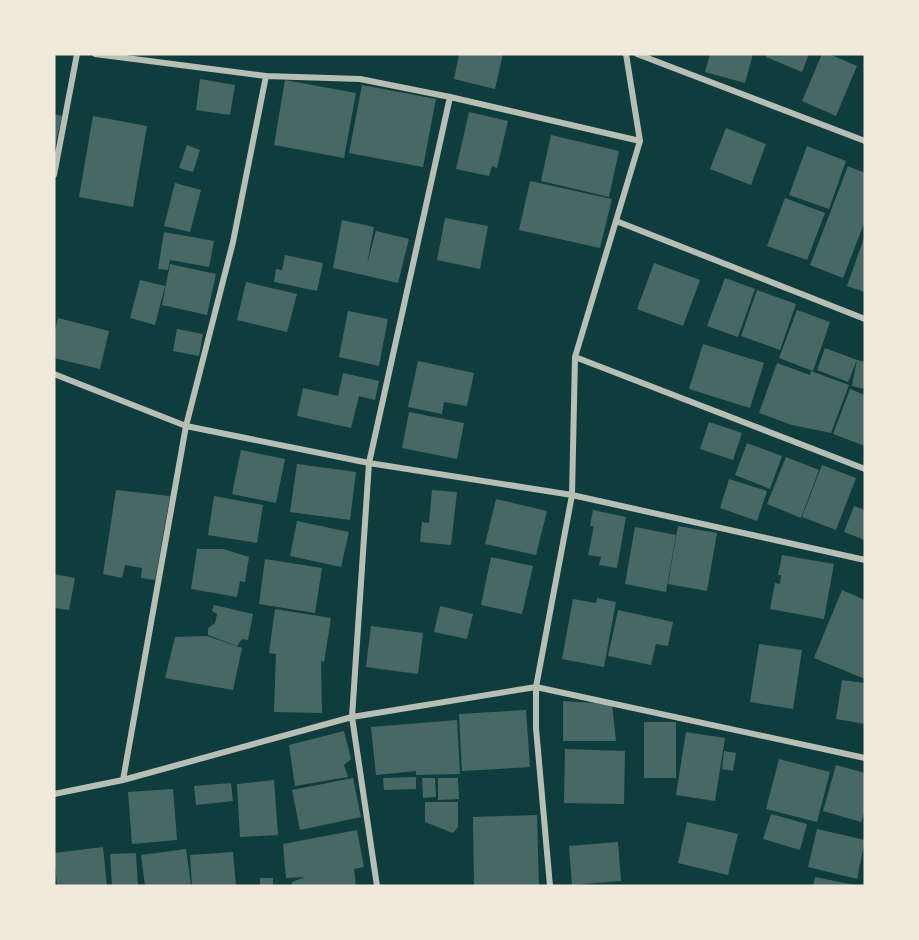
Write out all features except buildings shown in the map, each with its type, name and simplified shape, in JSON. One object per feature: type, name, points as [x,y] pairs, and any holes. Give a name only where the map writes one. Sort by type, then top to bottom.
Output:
[{"type":"street","points":[[54,175],[77,54]]},
{"type":"street","points":[[95,54],[266,76],[360,79],[450,96],[640,141]]},
{"type":"street","points":[[550,886],[536,728],[536,687],[573,495],[575,357],[640,141],[626,54]]},
{"type":"street","points":[[637,54],[865,141]]},
{"type":"street","points":[[123,780],[186,426],[233,242],[266,76]]},
{"type":"street","points":[[377,886],[352,717],[369,463],[450,96]]},
{"type":"street","points":[[616,221],[865,319]]},
{"type":"street","points":[[575,357],[865,469]]},
{"type":"street","points":[[54,374],[186,426],[369,463],[573,495],[865,560]]},
{"type":"street","points":[[54,794],[123,780],[352,717],[536,687],[865,758]]}]
